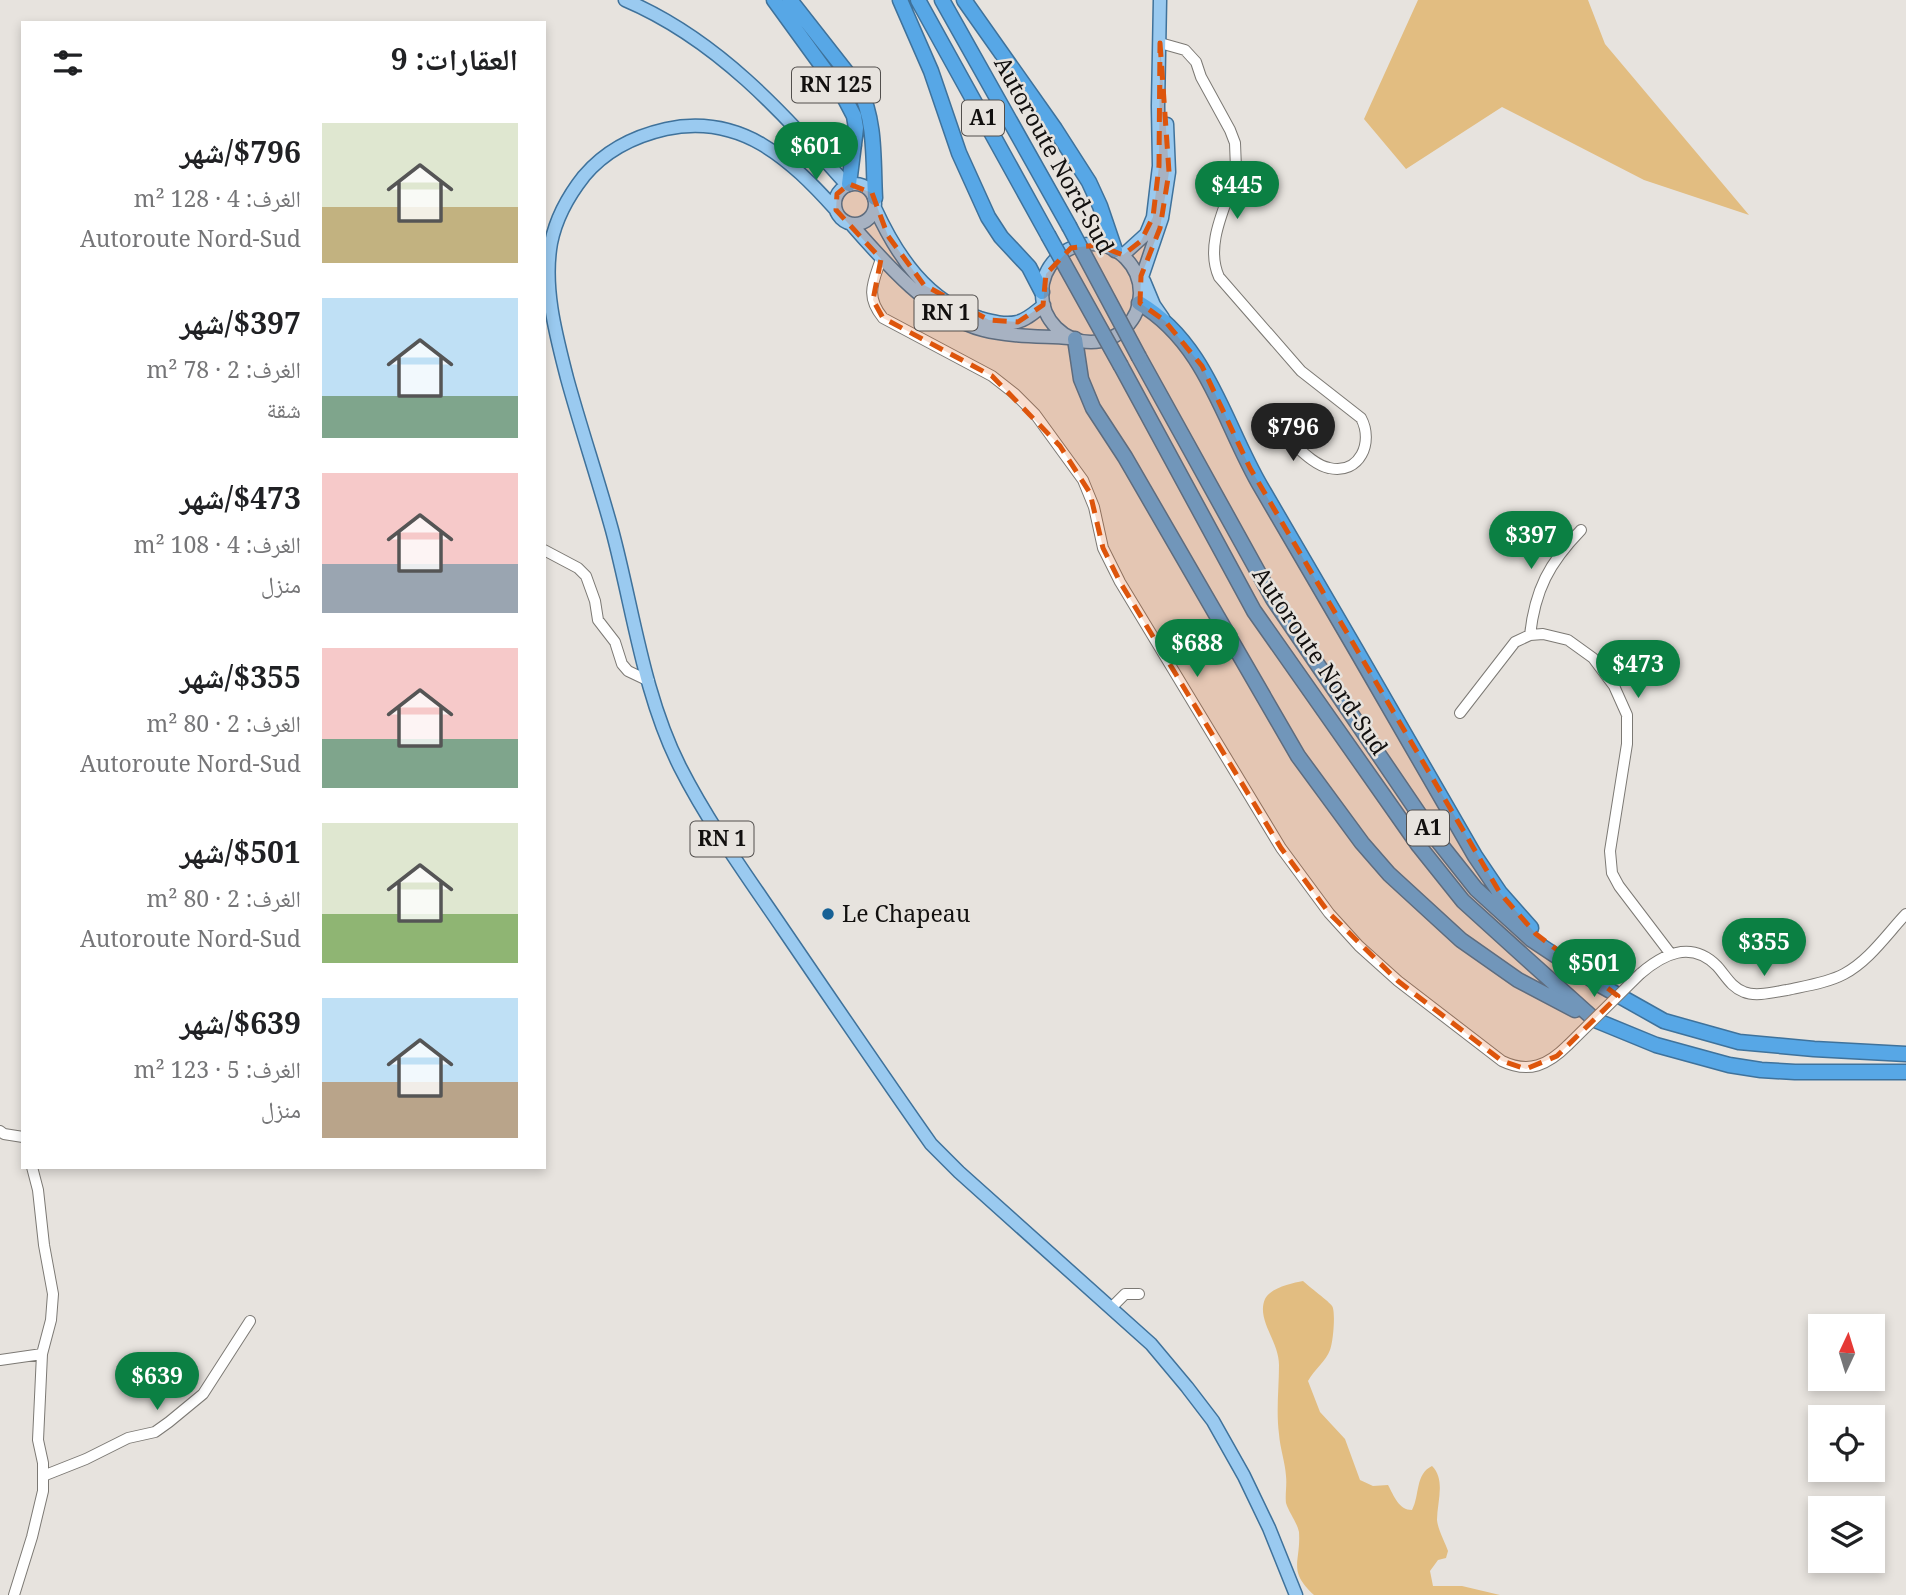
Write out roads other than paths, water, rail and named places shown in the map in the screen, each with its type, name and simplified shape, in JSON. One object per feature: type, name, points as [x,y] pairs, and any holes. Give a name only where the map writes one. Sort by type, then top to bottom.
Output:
[{"type":"highway","name":"RN 125","points":[[775,0],[850,106],[856,128],[843,188]]},
{"type":"highway","points":[[790,0],[859,88],[865,100],[871,124],[875,203]]},
{"type":"highway","points":[[900,0],[931,71],[959,153],[988,217],[1001,237],[1029,267],[1043,298]]},
{"type":"highway","name":"Autoroute Nord-Sud","points":[[918,0],[1254,611],[1419,846],[1463,901],[1595,1020],[1656,1045],[1729,1065],[1795,1072],[1906,1072]]},
{"type":"highway","name":"Autoroute Nord-Sud","points":[[942,0],[1273,598],[1434,836],[1476,889],[1523,932],[1600,985],[1664,1021],[1739,1042],[1906,1054]]},
{"type":"highway","points":[[964,0],[1089,182],[1119,253]]},
{"type":"highway","points":[[821,157],[838,156],[854,145]]},
{"type":"highway","points":[[1139,303],[1165,321],[1202,366],[1250,467],[1475,856],[1500,893],[1536,934],[1600,985]]},
{"type":"highway","points":[[1074,338],[1082,379],[1093,408],[1125,457],[1298,756],[1362,844],[1389,874],[1461,940],[1518,980],[1595,1020]]},
{"type":"main road","points":[[625,0],[667,20],[711,48],[747,80],[821,157],[843,188]]},
{"type":"main road","points":[[1119,253],[1146,234],[1153,217],[1160,166],[1160,0]]},
{"type":"main road","points":[[1160,43],[1169,172],[1160,228],[1141,279],[1139,303],[1132,320],[1119,333],[1103,341],[1084,341],[1054,325],[1043,298],[1046,274],[1063,253],[1089,244],[1119,253],[1134,268],[1141,279],[1165,321]]},
{"type":"main road","name":"RN 1","points":[[836,210],[810,181],[775,151],[740,133],[679,126],[653,132],[607,154],[574,188],[561,212],[552,241],[548,269],[558,343],[610,524],[649,681],[663,725],[680,765],[720,836],[931,1144],[1151,1344],[1213,1421],[1269,1528],[1296,1595]]},
{"type":"main road","name":"RN 1","points":[[810,181],[843,188]]},
{"type":"main road","points":[[864,186],[875,203],[866,220],[851,223],[842,219],[836,210],[843,188],[864,186]]},
{"type":"main road","name":"RN 1","points":[[875,203],[888,236],[923,285],[947,302],[977,317],[1009,323],[1026,318],[1043,298]]},
{"type":"main road","name":"RN 1","points":[[851,223],[881,259],[921,295],[958,321],[974,328],[999,333],[1074,338]]},
{"type":"street","points":[[1160,43],[1177,47],[1191,55],[1235,143],[1236,169],[1213,247],[1213,259],[1219,277],[1301,371],[1361,418],[1366,427],[1367,438],[1360,458],[1352,465],[1331,469],[1321,465],[1284,436]]},
{"type":"street","points":[[881,259],[872,292],[876,309],[883,318],[972,363],[1015,394],[1035,414],[1083,480],[1094,507],[1103,548],[1120,582],[1281,848],[1329,913],[1359,946],[1398,981],[1502,1061],[1513,1067],[1526,1069],[1549,1062],[1640,974],[1670,953],[1685,952],[1706,959],[1715,964],[1729,982],[1747,993],[1781,991],[1844,975],[1864,961],[1906,914]]},
{"type":"street","points":[[1530,635],[1534,606],[1544,578],[1567,544],[1581,530]]},
{"type":"street","points":[[546,551],[578,568],[586,576],[595,601],[598,620],[615,642],[622,664],[628,671],[649,681]]},
{"type":"street","points":[[1460,713],[1515,642],[1530,635],[1543,634],[1568,640],[1593,658],[1623,701],[1627,715],[1628,730],[1610,863],[1619,886],[1670,953]]},
{"type":"street","points":[[0,1131],[21,1137]]},
{"type":"street","points":[[13,1595],[32,1537],[43,1491],[38,1440],[42,1354],[51,1320],[53,1294],[33,1169]]},
{"type":"street","points":[[1111,1308],[1125,1294],[1139,1294]]},
{"type":"street","points":[[43,1476],[128,1438],[155,1432],[169,1422],[202,1394],[250,1321]]},
{"type":"street","points":[[0,1360],[42,1354]]},
{"type":"place","name":"Le Chapeau","points":[[828,914]]}]
